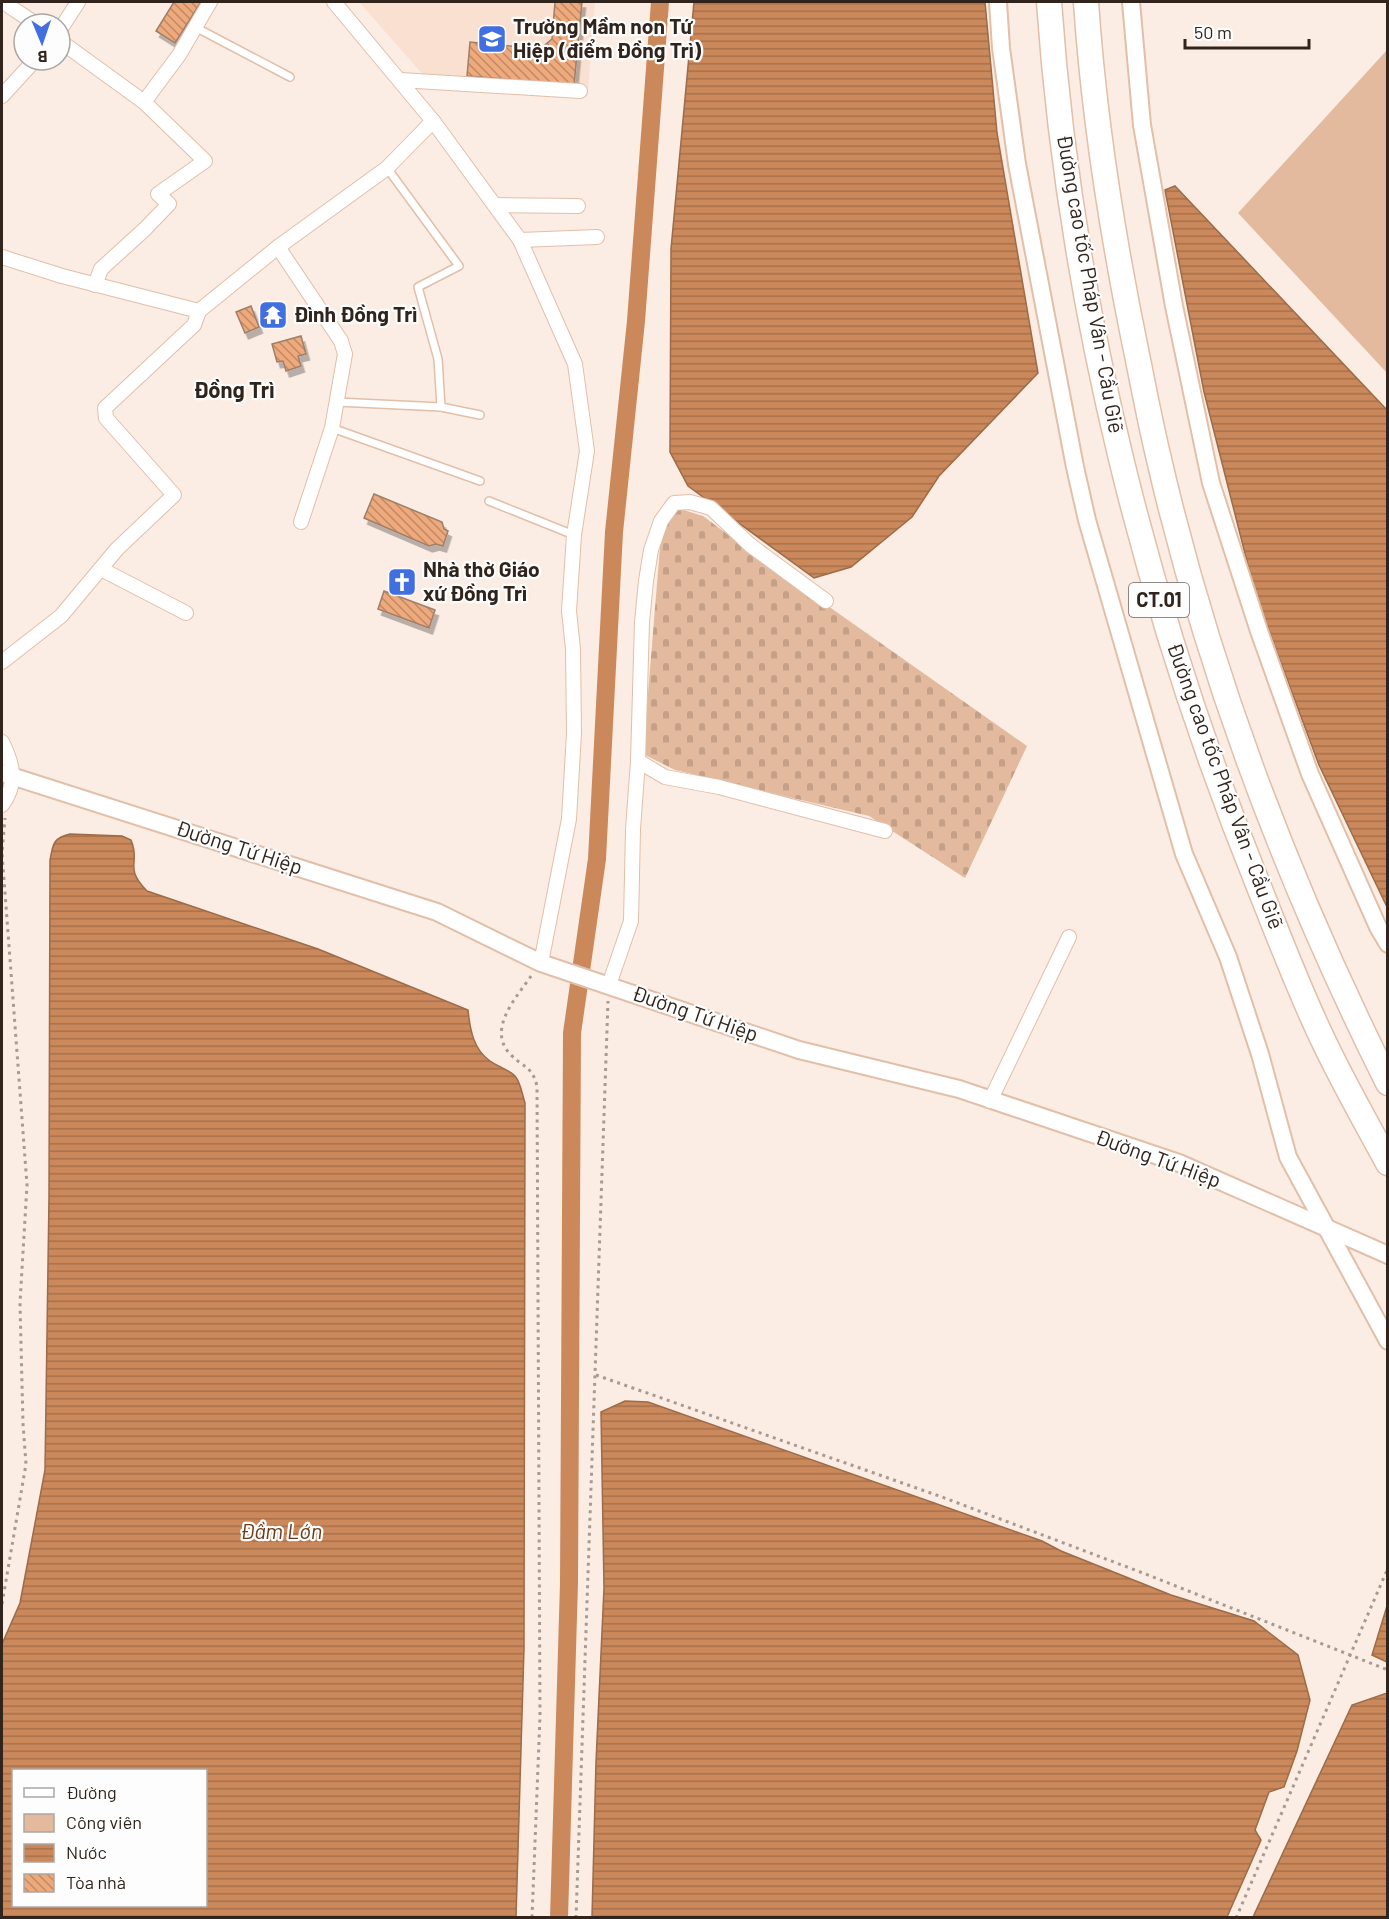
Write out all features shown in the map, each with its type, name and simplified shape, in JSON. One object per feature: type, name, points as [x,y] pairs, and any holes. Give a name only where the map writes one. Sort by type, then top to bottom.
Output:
[{"type":"highway","name":"Đường cao tốc Pháp Vân - Cầu Giẽ","points":[[1049,2],[1070,193],[1093,328],[1116,435],[1152,578],[1181,675],[1239,837],[1324,1043],[1388,1163]]},
{"type":"highway","name":"Đường cao tốc Pháp Vân - Cầu Giẽ","points":[[1086,2],[1107,197],[1158,456],[1188,572],[1215,662],[1251,768],[1296,885],[1352,1011],[1388,1083]]},
{"type":"street","points":[[3,2],[18,12]]},
{"type":"street","points":[[144,102],[179,55],[210,2]]},
{"type":"street","points":[[334,2],[433,121],[520,240],[575,364],[587,451],[574,535],[568,611],[573,649],[574,732],[569,819],[547,965]]},
{"type":"street","points":[[998,2],[1001,48],[1017,164],[1075,467],[1087,520],[1184,854],[1228,957],[1260,1054],[1288,1157],[1388,1341]]},
{"type":"street","points":[[1131,2],[1142,125],[1174,306],[1211,483],[1259,631],[1310,774],[1378,927],[1388,944]]},
{"type":"street","points":[[72,50],[144,102],[205,161],[158,194],[169,204],[100,269],[95,285]]},
{"type":"street","points":[[2,96],[23,72]]},
{"type":"street","points":[[400,80],[580,92]]},
{"type":"street","points":[[2,662],[61,616],[117,549],[174,495],[106,418],[105,408],[194,325],[199,311],[278,247],[387,168],[433,121]]},
{"type":"street","points":[[495,205],[578,206]]},
{"type":"street","points":[[520,240],[597,237]]},
{"type":"street","points":[[278,247],[341,341],[345,354],[332,428],[301,522]]},
{"type":"street","points":[[2,257],[95,285],[199,311]]},
{"type":"street","points":[[609,985],[631,921],[645,581],[651,550],[661,521],[674,503],[690,502],[711,508],[750,545],[826,601]]},
{"type":"street","points":[[101,568],[186,612]]},
{"type":"street","points":[[2,742],[10,758],[4,802]]},
{"type":"street","points":[[638,761],[666,777],[719,787],[885,831]]},
{"type":"street","name":"Đường Tứ Hiệp","points":[[7,774],[437,912],[547,965],[799,1050],[958,1089],[1179,1163],[1388,1255]]},
{"type":"street","points":[[990,1101],[1069,937]]},
{"type":"lane","points":[[195,27],[290,77]]},
{"type":"lane","points":[[387,168],[459,266],[418,287],[438,359],[441,407]]},
{"type":"lane","points":[[337,402],[441,407],[480,415]]},
{"type":"lane","points":[[332,428],[480,481]]},
{"type":"lane","points":[[489,501],[574,535]]},
{"type":"path","points":[[2,1604],[26,1464],[20,1302],[27,1185],[2,852],[4,802]]},
{"type":"path","points":[[532,1917],[540,1716],[537,1086],[534,1074],[504,1046],[501,1034],[504,1020],[512,1003],[547,965]]},
{"type":"path","points":[[576,1917],[609,985]]},
{"type":"path","points":[[596,1375],[942,1497],[1143,1573],[1388,1670]]},
{"type":"path","points":[[1236,1917],[1388,1568]]},
{"type":"shaded area","name":"Trường Mầm non Tứ Hiệp (điểm Đồng Trì)","points":[[359,2],[595,2],[588,91],[425,77]]},
{"type":"green space","points":[[1387,50],[1387,373],[1238,213]]},
{"type":"green space","points":[[677,508],[703,516],[1027,746],[965,878],[869,816],[675,770],[643,754],[661,535]]},
{"type":"water","points":[[694,2],[985,2],[997,133],[1038,373],[939,476],[912,517],[851,567],[814,578],[688,486],[670,452],[671,249]]},
{"type":"water","points":[[1175,186],[1387,410],[1387,907],[1319,765],[1255,593],[1204,392],[1165,190]]},
{"type":"water","name":"Đầm Lớn","points":[[70,834],[122,836],[131,840],[134,848],[134,870],[147,891],[318,949],[468,1010],[471,1031],[480,1051],[490,1061],[515,1076],[519,1082],[525,1103],[524,1648],[516,1917],[2,1917],[2,1644],[20,1603],[45,1470],[50,860],[55,843],[60,837]]},
{"type":"water","points":[[625,1401],[648,1402],[1042,1541],[1061,1551],[1171,1595],[1254,1621],[1298,1655],[1310,1700],[1297,1751],[1284,1787],[1269,1792],[1255,1830],[1261,1840],[1227,1917],[592,1917],[604,1588],[601,1412]]},
{"type":"water","points":[[1387,1606],[1387,1662],[1372,1655]]},
{"type":"water","points":[[1387,1693],[1387,1917],[1253,1917],[1352,1705]]},
{"type":"building","points":[[174,2],[201,2],[175,43],[156,31]]},
{"type":"building","points":[[555,2],[582,2],[574,85],[467,76],[470,42],[540,49],[552,39]]},
{"type":"building","points":[[251,306],[259,327],[245,333],[236,312]]},
{"type":"building","points":[[301,336],[306,354],[298,356],[301,366],[286,371],[283,361],[277,362],[272,344]]},
{"type":"building","points":[[374,494],[442,522],[444,529],[448,531],[443,546],[436,544],[429,546],[364,518]]},
{"type":"building","points":[[384,591],[435,610],[429,628],[378,609]]},
{"type":"waterway","points":[[559,1918],[569,1583],[572,1033],[597,859],[614,532],[636,321],[660,2]]},
{"type":"place","name":"Trường Mầm non Tứ Hiệp (điểm Đồng Trì)","points":[[492,39]]},
{"type":"place","name":"Đình Đồng Trì","points":[[273,315]]},
{"type":"place","name":"Nhà thờ Giáo xứ Đồng Trì","points":[[402,582]]},
{"type":"district","name":"Đồng Trì","points":[[234,390]]}]
